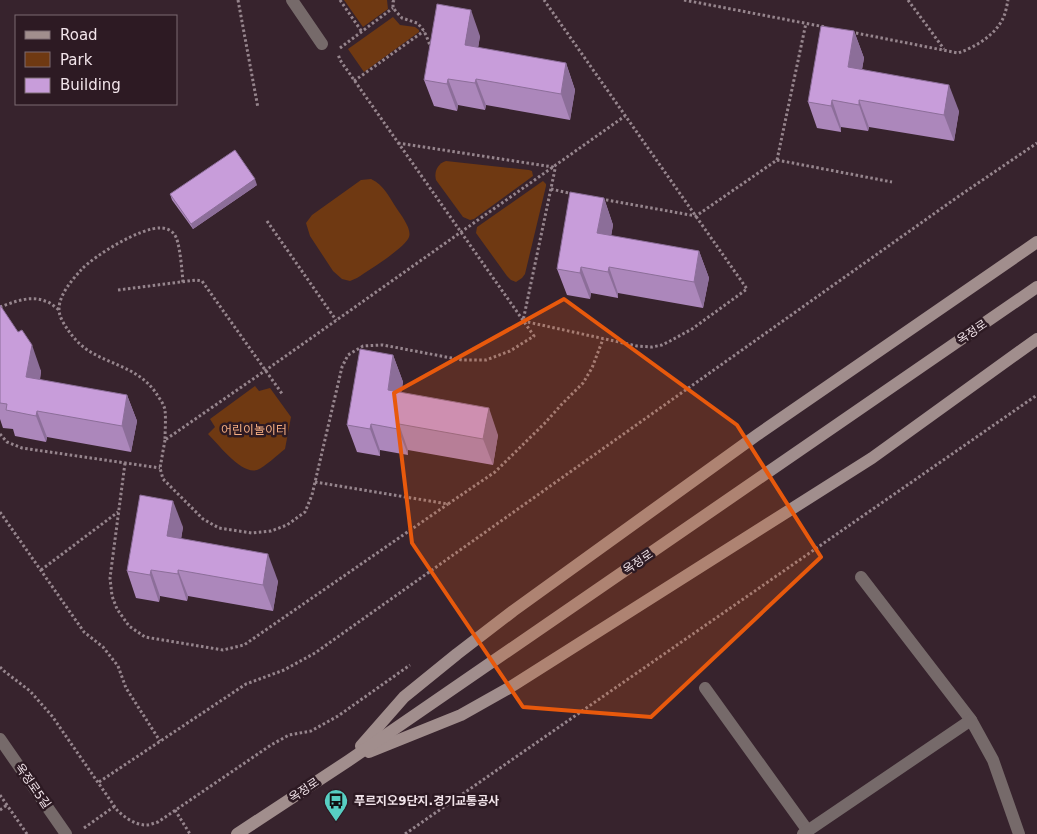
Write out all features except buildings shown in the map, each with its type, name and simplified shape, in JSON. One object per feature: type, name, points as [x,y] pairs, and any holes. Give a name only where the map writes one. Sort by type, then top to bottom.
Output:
[{"type":"main road","points":[[348,761],[404,696],[513,611],[757,435],[1037,242]]},
{"type":"main road","name":"옥정로","points":[[237,834],[348,761],[1037,287]]},
{"type":"main road","points":[[348,761],[461,715],[509,688],[872,458],[1037,339]]},
{"type":"street","points":[[292,0],[322,44]]},
{"type":"street","points":[[861,577],[971,720],[993,760],[1019,834]]},
{"type":"street","points":[[705,688],[805,832],[971,720]]},
{"type":"street","name":"옥정로5길","points":[[0,739],[66,834]]},
{"type":"path","points":[[238,0],[258,108]]},
{"type":"path","points":[[340,0],[362,32]]},
{"type":"path","points":[[394,0],[393,8],[402,18],[417,23],[424,31],[431,48]]},
{"type":"path","points":[[523,321],[637,346],[652,347],[662,345],[692,329],[747,289],[544,0]]},
{"type":"path","points":[[684,0],[834,29]]},
{"type":"path","points":[[908,0],[944,50]]},
{"type":"path","points":[[843,30],[958,53],[969,49],[992,33],[1005,15],[1008,0]]},
{"type":"path","points":[[183,282],[176,236],[170,230],[155,228],[112,247],[82,269],[61,299],[59,310],[62,322],[74,338],[85,348],[136,373],[151,385],[165,409],[165,440],[160,468],[163,479],[204,519],[218,528],[252,533],[271,531],[287,525],[304,512],[312,495],[342,367],[348,355],[363,346],[383,345],[462,360],[486,360],[510,351],[534,336],[340,60],[339,49],[393,8]]},
{"type":"path","points":[[600,198],[696,216],[777,160],[806,24]]},
{"type":"path","points":[[354,81],[424,31]]},
{"type":"path","points":[[165,440],[625,116]]},
{"type":"path","points":[[398,143],[553,167]]},
{"type":"path","points":[[98,782],[246,684],[284,670],[315,653],[959,196],[1037,143]]},
{"type":"path","points":[[777,160],[892,182]]},
{"type":"path","points":[[523,321],[551,190],[554,174],[553,167]]},
{"type":"path","points":[[551,190],[580,195]]},
{"type":"path","points":[[267,221],[336,320]]},
{"type":"path","points":[[118,290],[202,281],[206,284],[283,395]]},
{"type":"path","points":[[0,307],[16,301],[33,299],[46,301],[59,310]]},
{"type":"path","points":[[125,463],[110,578],[112,596],[117,609],[129,626],[145,637],[222,650],[244,646],[495,472],[583,382],[592,368],[603,339]]},
{"type":"path","points":[[405,834],[1037,394]]},
{"type":"path","points":[[0,434],[7,442],[22,448],[160,468]]},
{"type":"path","points":[[315,482],[448,504]]},
{"type":"path","points":[[0,512],[84,632],[103,647],[118,666],[126,688],[160,741]]},
{"type":"path","points":[[41,570],[119,512]]},
{"type":"path","points":[[0,667],[30,691],[47,710],[124,816],[134,822],[145,825],[158,822],[271,745],[289,735],[311,731],[338,716],[411,664]]},
{"type":"path","points":[[0,795],[27,834]]},
{"type":"path","points":[[0,810],[7,805]]},
{"type":"path","points":[[83,828],[115,806]]},
{"type":"path","points":[[175,810],[190,834]]},
{"type":"highlighted area","points":[[564,299],[737,425],[821,557],[651,717],[523,707],[412,543],[394,393]]},
{"type":"green space","points":[[344,0],[387,0],[388,9],[363,27]]},
{"type":"green space","points":[[393,17],[400,25],[415,27],[419,32],[364,72],[348,49]]},
{"type":"green space","points":[[446,161],[529,170],[532,171],[533,176],[470,220],[463,217],[436,180],[435,174],[437,169],[440,164]]},
{"type":"green space","points":[[371,179],[383,188],[389,196],[406,222],[410,234],[401,247],[386,259],[350,281],[342,279],[333,271],[310,236],[306,223],[312,215],[361,180]]},
{"type":"green space","points":[[543,181],[546,186],[525,274],[516,282],[507,276],[476,233],[477,227]]},
{"type":"green space","name":"어린이놀이터","points":[[255,386],[259,391],[270,388],[291,417],[285,449],[267,464],[257,470],[251,470],[244,468],[231,458],[208,434],[215,427],[210,419]]},
{"type":"place","name":"푸르지오9단지.경기교통공사","points":[[336,822]]}]
